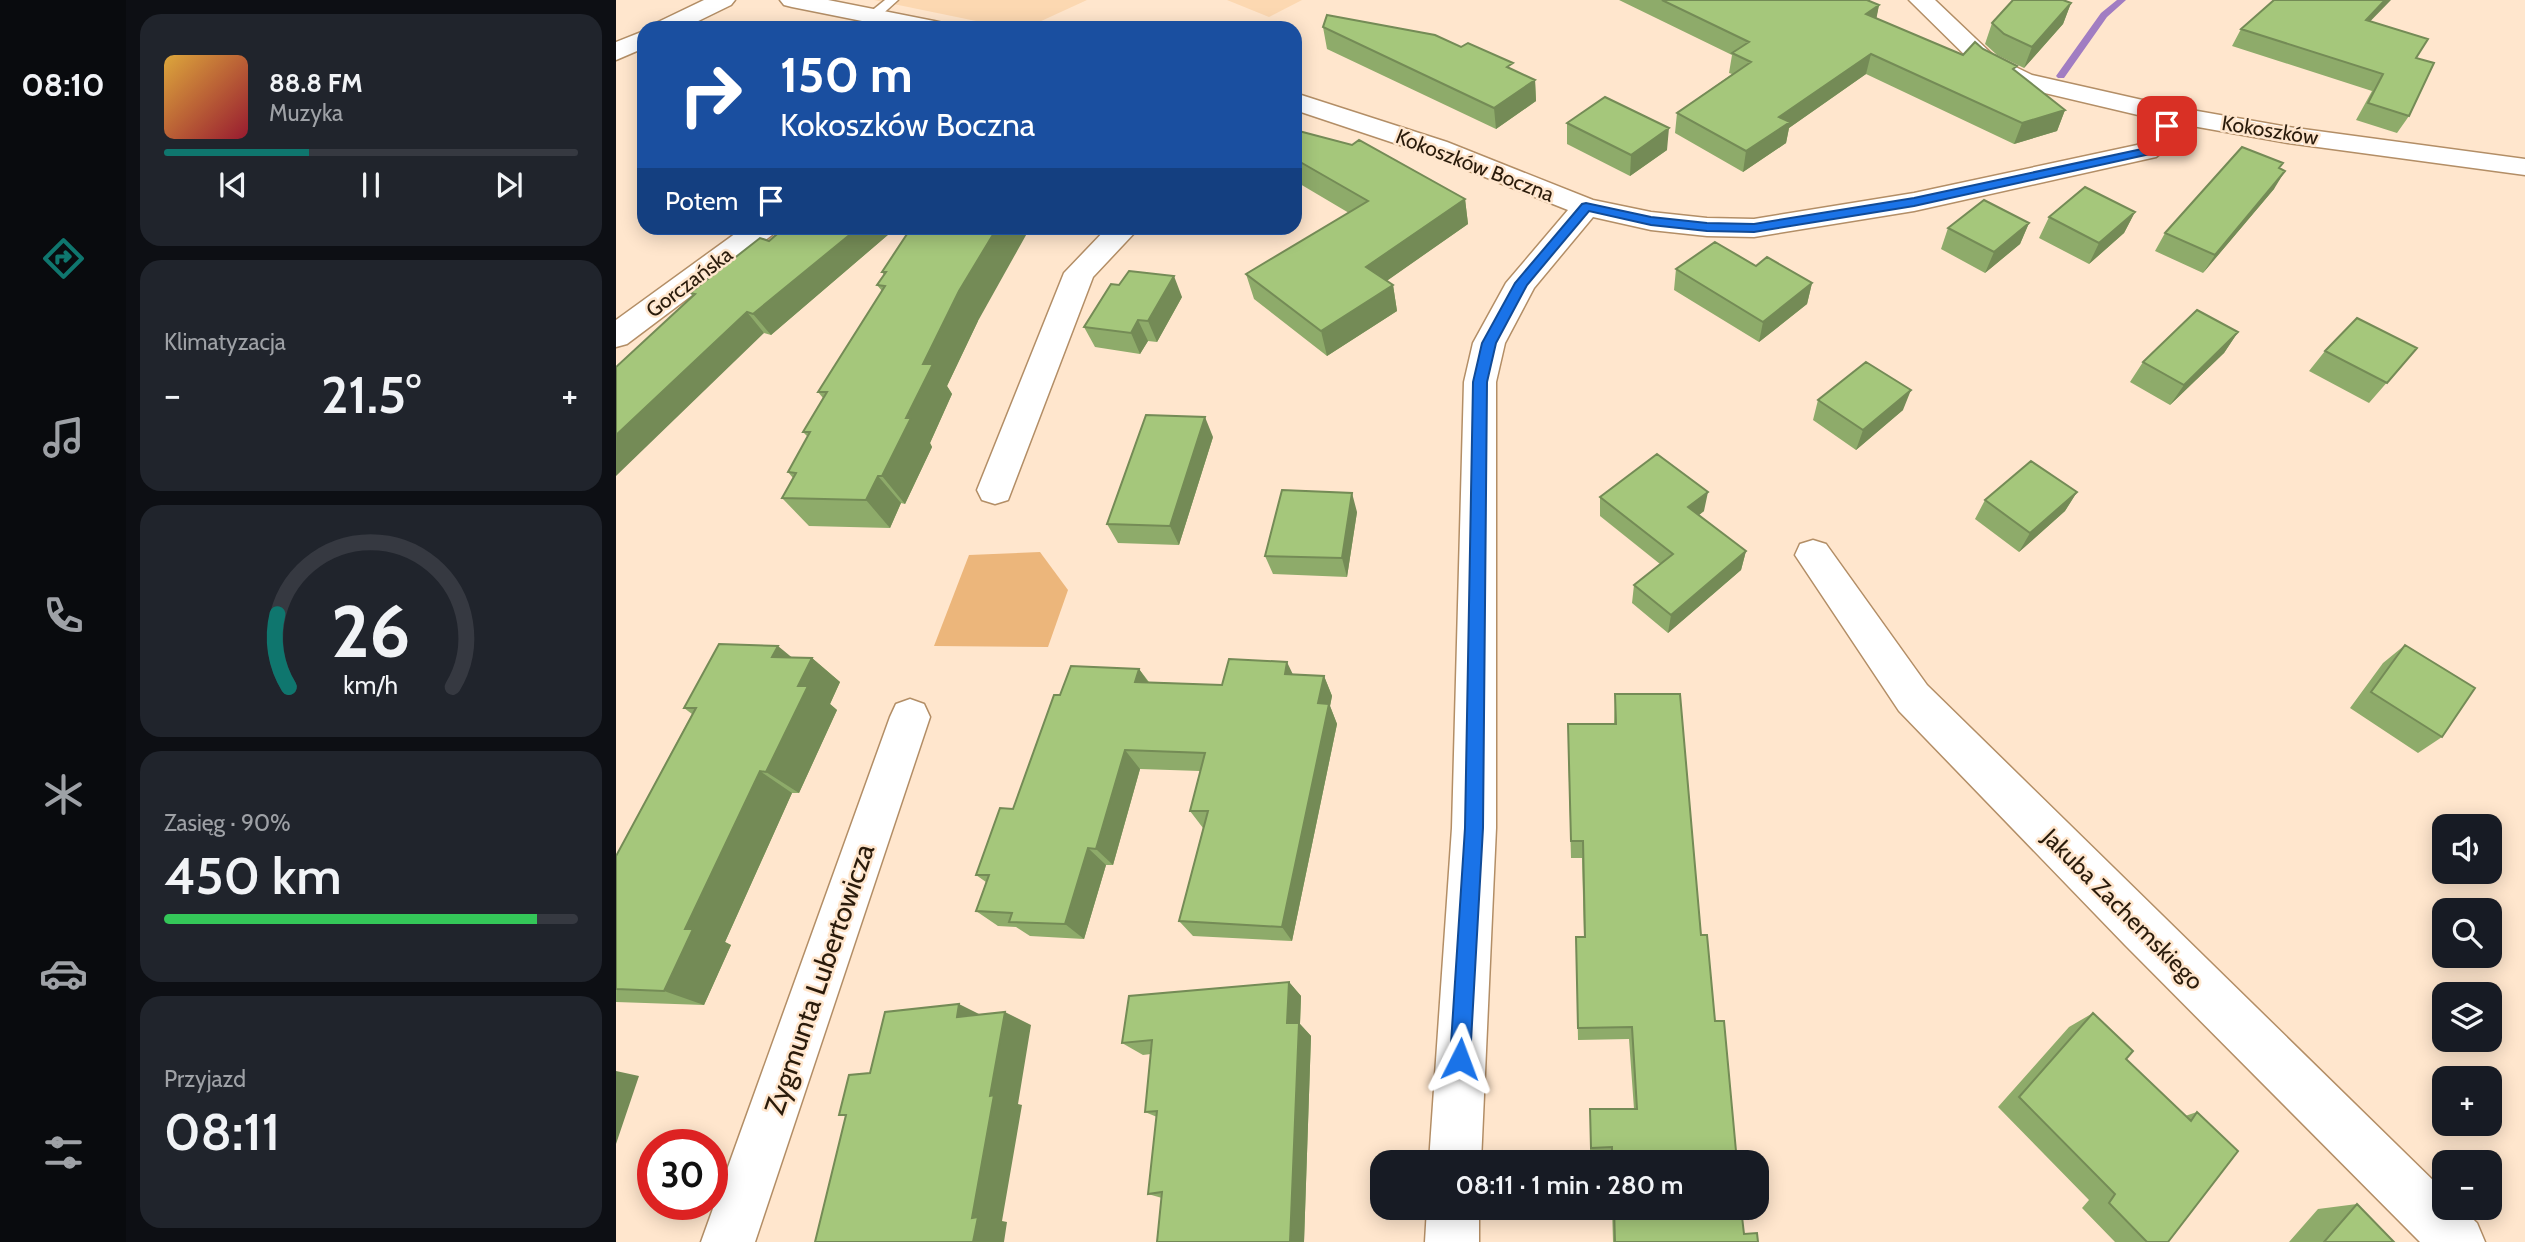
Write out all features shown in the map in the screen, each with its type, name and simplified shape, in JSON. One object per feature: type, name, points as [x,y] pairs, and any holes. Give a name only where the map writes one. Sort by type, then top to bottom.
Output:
[{"type":"street","points":[[680,21],[723,0]]},
{"type":"street","points":[[792,0],[898,21]]},
{"type":"street","name":"Kokoszków","points":[[1921,0],[1972,50],[2003,71],[2035,84],[2169,114],[2288,135],[2525,167]]},
{"type":"street","points":[[616,52],[637,42]]},
{"type":"street","name":"Kokoszków Boczna","points":[[1302,103],[1437,148],[1586,207],[1651,221],[1707,227],[1754,228],[1914,202],[2146,151],[2158,145],[2165,136],[2169,114]]},
{"type":"street","points":[[1456,1150],[1474,828],[1480,382],[1489,343],[1521,283],[1586,207]]},
{"type":"street","name":"Gorczańska","points":[[616,336],[753,235]]},
{"type":"street","points":[[995,490],[1079,273],[1117,235]]},
{"type":"street","name":"Jakuba Zachemskiego","points":[[1813,555],[1913,698],[2141,929],[2458,1242]]},
{"type":"street","name":"Zygmunta Lubertowicza","points":[[728,1242],[910,717]]},
{"type":"street","points":[[1451,1242],[1452,1220]]},
{"type":"lane","points":[[873,16],[892,0]]},
{"type":"shaded area","points":[[874,0],[1087,0],[1041,21],[976,21]]},
{"type":"shaded area","points":[[1227,0],[1302,0],[1269,17]]},
{"type":"shaded area","points":[[1040,552],[1068,590],[1048,647],[934,646],[969,555]]},
{"type":"building","points":[[1662,0],[1867,0],[1879,5],[1866,14],[1963,55],[1975,42],[1983,49],[2017,66],[2013,69],[2065,110],[2022,123],[1871,54],[1779,117],[1790,122],[1746,151],[1677,113],[1751,62],[1732,53],[1749,42]]},
{"type":"building","points":[[2013,0],[2063,0],[2071,3],[2032,47],[2004,34],[1992,23]]},
{"type":"building","points":[[2274,0],[2385,0],[2366,20],[2428,39],[2416,58],[2434,63],[2409,116],[2368,103],[2383,74],[2241,29]]},
{"type":"building","points":[[1327,15],[1435,35],[1461,47],[1468,43],[1513,63],[1507,67],[1535,80],[1494,108],[1323,27]]},
{"type":"building","points":[[1605,97],[1669,128],[1631,155],[1567,123]]},
{"type":"building","points":[[1302,132],[1352,145],[1359,140],[1465,199],[1366,267],[1393,285],[1321,331],[1246,274],[1368,201],[1302,163]]},
{"type":"building","points":[[2242,147],[2283,163],[2279,168],[2285,171],[2215,255],[2165,233]]},
{"type":"building","points":[[2085,187],[2135,212],[2099,243],[2049,217]]},
{"type":"building","points":[[1984,200],[2029,223],[1994,252],[1948,228]]},
{"type":"building","points":[[776,235],[849,235],[753,314],[747,312],[616,435],[616,367],[695,294],[690,293],[760,238],[769,241]]},
{"type":"building","points":[[906,235],[993,235],[959,291],[923,364],[933,364],[906,418],[911,418],[882,476],[878,476],[866,500],[782,498],[796,473],[788,472],[810,432],[803,432],[827,392],[818,392],[885,286],[877,285],[886,272],[882,272]]},
{"type":"building","points":[[1715,242],[1756,266],[1767,257],[1812,283],[1763,322],[1676,269]]},
{"type":"building","points":[[1129,271],[1174,276],[1148,321],[1138,320],[1131,333],[1084,327],[1111,284],[1119,285]]},
{"type":"building","points":[[2197,310],[2238,332],[2184,385],[2143,362]]},
{"type":"building","points":[[2357,318],[2417,348],[2387,383],[2325,351]]},
{"type":"building","points":[[1866,362],[1911,390],[1863,430],[1818,400]]},
{"type":"building","points":[[1146,415],[1205,417],[1170,526],[1107,524]]},
{"type":"building","points":[[1657,454],[1708,492],[1688,507],[1746,551],[1671,615],[1634,585],[1673,554],[1600,497]]},
{"type":"building","points":[[2031,461],[2077,492],[2030,533],[1985,500]]},
{"type":"building","points":[[1282,490],[1352,493],[1342,558],[1265,556]]},
{"type":"building","points":[[719,644],[778,646],[772,657],[812,658],[798,686],[808,686],[766,772],[760,771],[685,929],[693,929],[664,991],[616,989],[616,856],[696,708],[684,708]]},
{"type":"building","points":[[2405,645],[2475,688],[2442,737],[2371,692]]},
{"type":"building","points":[[1229,659],[1287,662],[1285,674],[1324,676],[1318,703],[1329,704],[1282,927],[1179,921],[1208,811],[1190,811],[1205,753],[1125,750],[1096,849],[1088,848],[1065,924],[1009,922],[1012,913],[976,911],[989,875],[976,875],[1000,808],[1013,809],[1054,695],[1060,695],[1071,666],[1139,669],[1135,682],[1222,685]]},
{"type":"building","points":[[1615,694],[1680,694],[1701,935],[1707,935],[1715,1021],[1724,1021],[1736,1150],[1591,1148],[1590,1109],[1637,1109],[1632,1027],[1578,1028],[1576,937],[1585,937],[1583,841],[1571,841],[1568,724],[1616,724]]},
{"type":"building","points":[[1289,982],[1287,1023],[1299,1023],[1290,1242],[1157,1242],[1162,1192],[1148,1194],[1157,1111],[1145,1112],[1152,1040],[1122,1043],[1129,996]]},
{"type":"building","points":[[959,1004],[957,1017],[1005,1012],[990,1096],[994,1095],[972,1218],[978,1217],[973,1242],[815,1242],[846,1115],[839,1115],[849,1075],[870,1073],[885,1012]]},
{"type":"building","points":[[2093,1013],[2133,1051],[2126,1059],[2191,1121],[2197,1112],[2238,1151],[2168,1242],[2147,1242],[2109,1203],[2115,1194],[2019,1097]]},
{"type":"building","points":[[2357,1204],[2394,1242],[2324,1242]]},
{"type":"building","points":[[1614,1220],[1742,1220],[1744,1234],[1757,1233],[1758,1242],[1615,1242]]},
{"type":"waterway","points":[[2061,76],[2104,15],[2122,0]]},
{"type":"route","points":[[1460,1059],[1474,828],[1480,382],[1489,343],[1521,283],[1586,207],[1651,221],[1707,227],[1754,228],[1914,202],[2146,151],[2158,145],[2165,136],[2167,126]]}]
